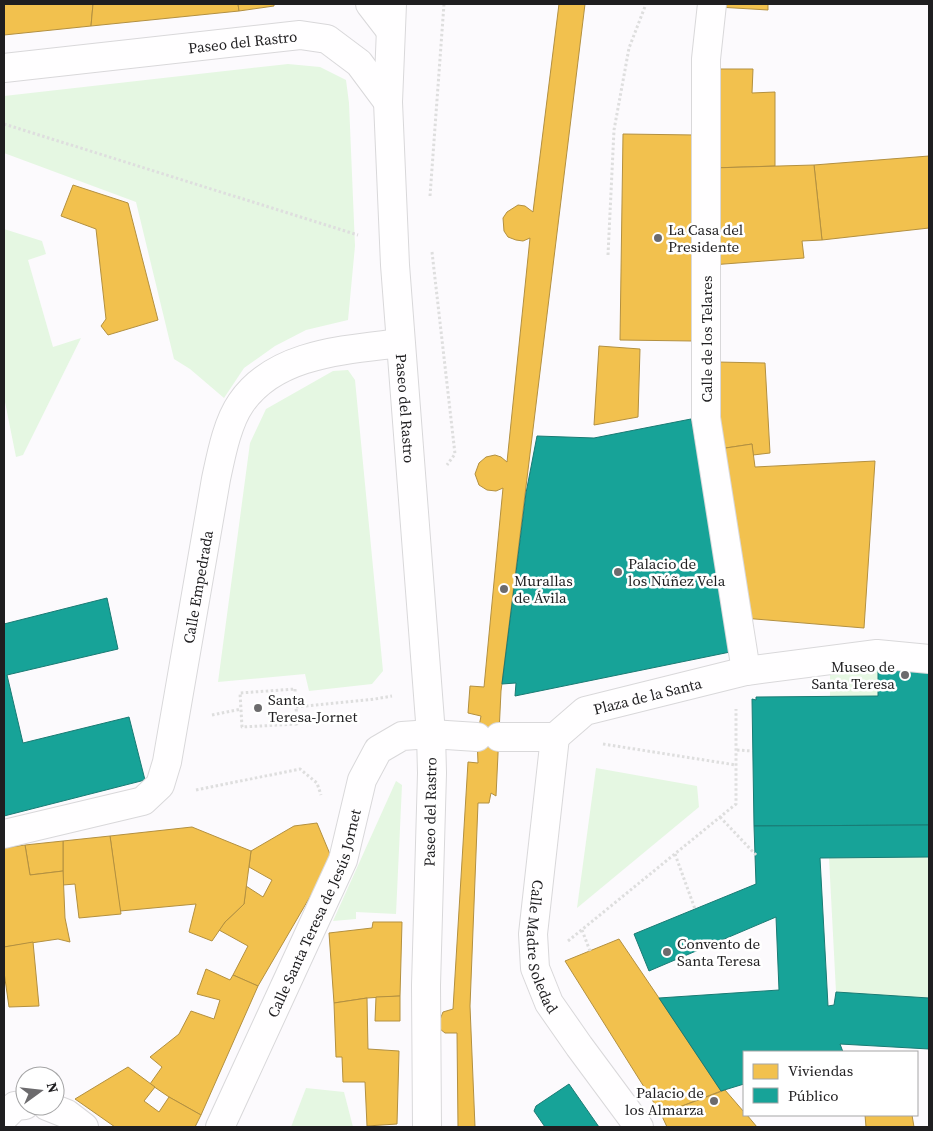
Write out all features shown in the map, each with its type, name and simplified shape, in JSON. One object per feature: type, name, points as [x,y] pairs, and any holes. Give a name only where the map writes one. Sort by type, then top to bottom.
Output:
[{"type":"street","points":[[370,4],[390,30]]},
{"type":"street","points":[[388,102],[392,4]]},
{"type":"street","name":"Calle de los Telares","points":[[712,4],[706,59],[706,418],[746,671]]},
{"type":"street","name":"Paseo del Rastro","points":[[4,68],[300,35],[326,39],[360,64],[388,102],[400,343],[431,734],[432,773],[426,985],[426,1127]]},
{"type":"street","name":"Calle Empedrada","points":[[144,801],[160,785],[167,762],[216,479],[226,437],[240,404],[262,380],[290,364],[325,354],[400,343]]},
{"type":"street","name":"Plaza de la Santa","points":[[555,737],[585,710],[746,671],[877,654],[929,659]]},
{"type":"street","points":[[431,734],[488,737],[555,737]]},
{"type":"street","name":"Calle Santa Teresa de Jesús Jornet","points":[[220,1127],[343,860],[362,780],[378,750],[402,736],[431,734]]},
{"type":"street","name":"Calle Madre Soledad","points":[[555,737],[533,934],[535,968],[549,1003],[639,1127]]},
{"type":"street","points":[[4,834],[144,801]]},
{"type":"street","points":[[236,1093],[236,1127]]},
{"type":"street","points":[[4,1117],[15,1106]]},
{"type":"street","points":[[65,1113],[84,1127]]},
{"type":"path","points":[[430,197],[444,4]]},
{"type":"path","points":[[608,255],[614,130],[629,48],[646,4]]},
{"type":"path","points":[[4,124],[364,237]]},
{"type":"path","points":[[432,246],[454,454],[444,469]]},
{"type":"path","points":[[295,689],[296,707],[297,724],[242,728],[240,692],[295,689]]},
{"type":"path","points":[[296,707],[375,699],[428,689]]},
{"type":"path","points":[[535,968],[736,804],[736,701]]},
{"type":"path","points":[[555,737],[736,765]]},
{"type":"path","points":[[737,750],[752,751]]},
{"type":"path","points":[[144,801],[300,769],[317,783],[323,800]]},
{"type":"path","points":[[720,817],[756,854]]},
{"type":"path","points":[[674,854],[695,908]]},
{"type":"path","points":[[582,930],[590,951]]},
{"type":"green space","points":[[288,64],[320,67],[346,80],[349,103],[355,246],[348,320],[306,330],[275,346],[244,368],[224,398],[190,369],[174,359],[136,202],[4,153],[4,96]]},
{"type":"green space","points":[[4,229],[42,241],[46,254],[28,260],[53,347],[81,338],[23,455],[16,457],[4,397]]},
{"type":"green space","points":[[348,370],[355,380],[383,671],[372,684],[309,691],[305,674],[218,682],[250,443],[266,409],[333,371]]},
{"type":"green space","points":[[830,666],[878,666],[878,696],[830,696]]},
{"type":"green space","points":[[596,768],[697,786],[699,807],[577,908]]},
{"type":"green space","points":[[396,781],[402,785],[396,914],[356,912],[356,919],[333,921]]},
{"type":"green space","points":[[929,857],[929,998],[836,992],[829,858]]},
{"type":"green space","points":[[306,1088],[344,1092],[353,1127],[291,1127]]},
{"type":"building: Viviendas","points":[[4,4],[93,4],[91,26],[4,35]]},
{"type":"building: Viviendas","points":[[93,4],[238,4],[239,11],[91,26]]},
{"type":"building: Viviendas","points":[[238,4],[274,4],[274,6],[239,11]]},
{"type":"building: Viviendas","name":"Murallas de Ávila","points":[[559,4],[585,4],[501,691],[496,796],[491,793],[489,803],[478,803],[470,1006],[475,1127],[458,1127],[457,1033],[445,1033],[440,1029],[439,1022],[443,1012],[453,1009],[468,762],[478,763],[477,737],[481,716],[468,713],[470,686],[484,687],[503,488],[496,491],[487,490],[479,485],[475,474],[479,463],[486,457],[495,455],[507,462],[530,238],[523,241],[508,237],[504,231],[503,218],[507,212],[518,205],[525,206],[533,212]]},
{"type":"building: Viviendas","points":[[719,4],[768,4],[768,10],[718,7]]},
{"type":"building: Viviendas","points":[[713,69],[753,69],[752,93],[775,92],[775,166],[711,168]]},
{"type":"building: Viviendas","name":"La Casa del Presidente","points":[[623,134],[695,135],[692,341],[620,340]]},
{"type":"building: Viviendas","points":[[929,156],[929,228],[822,240],[814,165]]},
{"type":"building: Viviendas","points":[[814,165],[822,240],[802,241],[804,258],[711,265],[711,168]]},
{"type":"building: Viviendas","points":[[73,185],[128,203],[158,320],[108,335],[101,326],[106,319],[96,229],[61,216]]},
{"type":"building: Viviendas","points":[[599,346],[640,349],[638,417],[594,425]]},
{"type":"building: Viviendas","points":[[717,362],[765,363],[770,453],[753,455],[752,444],[719,449]]},
{"type":"building: Viviendas","points":[[752,444],[755,467],[875,461],[864,628],[743,618],[719,449]]},
{"type":"building: Viviendas","points":[[317,823],[332,859],[258,986],[233,975],[248,946],[219,930],[244,904],[246,886],[263,897],[272,880],[249,867],[251,851],[294,826]]},
{"type":"building: Viviendas","points":[[192,827],[251,851],[244,904],[225,922],[212,941],[189,932],[196,904],[120,911],[110,836]]},
{"type":"building: Viviendas","points":[[110,836],[121,914],[79,918],[75,884],[63,885],[63,841]]},
{"type":"building: Viviendas","points":[[63,841],[63,871],[30,875],[25,845]]},
{"type":"building: Viviendas","points":[[25,845],[30,875],[63,871],[65,918],[70,942],[58,939],[4,947],[4,848]]},
{"type":"building: Viviendas","points":[[373,922],[402,922],[400,996],[334,1003],[329,933],[372,928]]},
{"type":"building: Viviendas","points":[[619,939],[721,1091],[661,1114],[565,961]]},
{"type":"building: Viviendas","points":[[33,942],[39,1006],[9,1007],[4,972],[4,947]]},
{"type":"building: Viviendas","points":[[206,969],[230,980],[233,975],[258,986],[201,1115],[150,1084],[162,1067],[150,1057],[179,1034],[191,1011],[214,1019],[220,1000],[197,994]]},
{"type":"building: Viviendas","points":[[400,996],[400,1021],[375,1021],[376,997]]},
{"type":"building: Viviendas","points":[[367,998],[368,1049],[399,1051],[397,1124],[367,1126],[365,1082],[343,1082],[342,1057],[336,1057],[334,1003]]},
{"type":"building: Viviendas","points":[[128,1067],[155,1087],[144,1101],[159,1112],[169,1097],[201,1115],[195,1127],[115,1127],[75,1099]]},
{"type":"building: Viviendas","name":"Palacio de los Almarza","points":[[725,1090],[743,1111],[743,1116],[748,1116],[757,1127],[667,1127],[661,1114]]},
{"type":"building: Viviendas","points":[[865,1116],[912,1116],[914,1127],[866,1127]]},
{"type":"building: Público","name":"Palacio de los Núñez Vela","points":[[691,419],[735,651],[515,696],[516,683],[502,684],[526,493],[537,436],[594,438]]},
{"type":"building: Público","points":[[107,598],[118,649],[7,675],[23,743],[129,717],[145,780],[4,816],[4,624]]},
{"type":"building: Público","points":[[929,665],[929,825],[754,826],[752,699],[756,700],[756,697],[878,696],[878,666]]},
{"type":"building: Público","name":"Convento de Santa Teresa","points":[[929,825],[929,857],[820,858],[828,1006],[834,1005],[836,992],[929,998],[929,1049],[840,1044],[843,1051],[743,1051],[743,1084],[721,1091],[659,998],[779,990],[776,917],[649,971],[634,934],[756,884],[754,826]]},
{"type":"building: Público","points":[[569,1084],[599,1127],[545,1127],[534,1111],[536,1106]]},
{"type":"place","name":"La Casa del Presidente","points":[[658,238]]},
{"type":"place","name":"Palacio de los Núñez Vela","points":[[618,572]]},
{"type":"place","name":"Murallas de Ávila","points":[[504,589]]},
{"type":"place","name":"Museo de Santa Teresa","points":[[905,675]]},
{"type":"place","name":"Santa Teresa-Jornet","points":[[258,708]]},
{"type":"place","name":"Convento de Santa Teresa","points":[[667,952]]},
{"type":"place","name":"Palacio de los Almarza","points":[[714,1101]]}]
